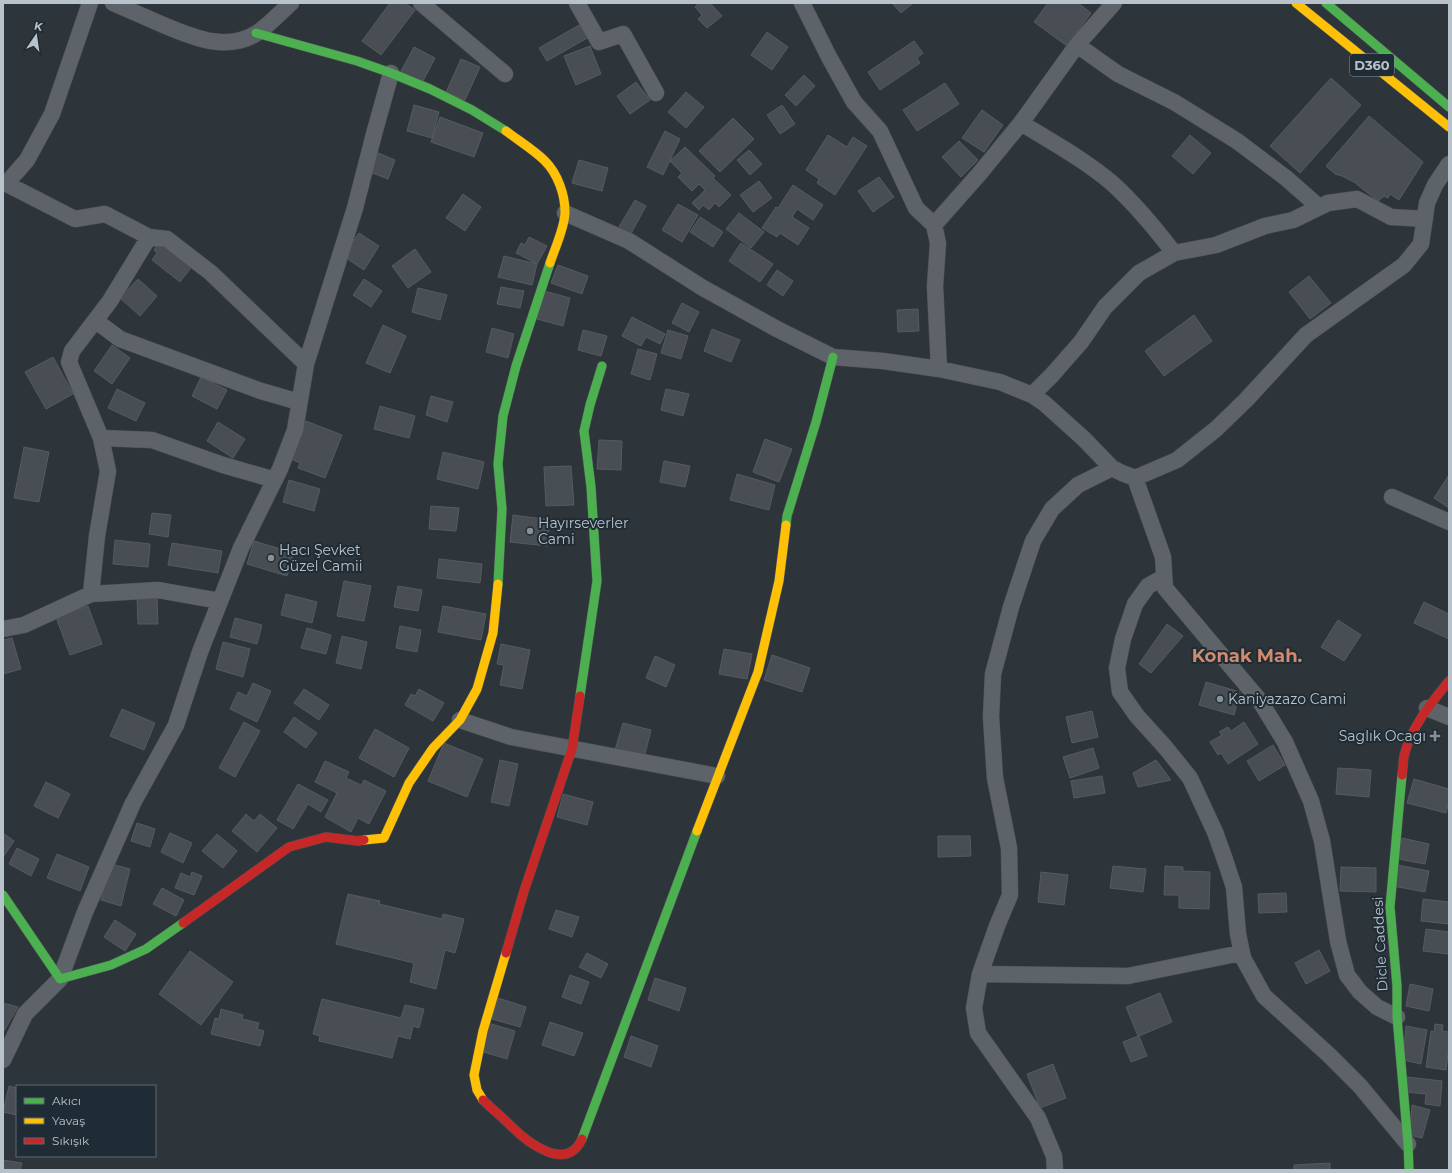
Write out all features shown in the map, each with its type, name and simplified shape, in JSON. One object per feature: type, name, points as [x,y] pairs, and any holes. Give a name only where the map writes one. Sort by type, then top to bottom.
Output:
[{"type":"main road","name":"D360","points":[[1296,3],[1449,127]]},
{"type":"main road","name":"D360","points":[[1326,3],[1449,107]]},
{"type":"main road","points":[[3,895],[60,979],[111,965],[146,949],[289,847],[326,837],[358,841],[384,838],[409,783],[433,748],[460,720],[477,689],[493,633],[498,593],[502,509],[498,464],[503,416],[516,366],[556,246],[565,213],[564,198],[558,180],[546,162],[500,126],[430,89],[391,73],[357,62],[256,33]]},
{"type":"main road","points":[[602,366],[590,404],[584,432],[591,487],[597,581],[572,749],[524,892],[483,1031],[474,1074],[477,1090],[481,1098],[532,1146],[540,1152],[556,1158],[571,1155],[580,1145],[717,776],[758,672],[780,581],[786,516],[816,422],[833,357]]},
{"type":"main road","name":"Dicle Caddesi","points":[[1409,1170],[1397,1017],[1397,986],[1390,907],[1404,757],[1410,739],[1427,708],[1449,681]]},
{"type":"street","points":[[90,3],[52,114],[28,160],[5,183],[76,219],[105,214],[149,237],[167,239],[211,273],[306,364]]},
{"type":"street","points":[[113,3],[192,37],[211,42],[230,42],[244,39],[256,33],[291,3]]},
{"type":"street","points":[[421,3],[505,74]]},
{"type":"street","points":[[577,3],[599,42],[623,34],[656,93]]},
{"type":"street","points":[[802,3],[828,57],[854,102],[880,131],[916,208],[934,225],[938,243],[935,286],[939,369]]},
{"type":"street","points":[[934,225],[1021,123],[1077,45],[1114,3]]},
{"type":"street","points":[[1077,45],[1118,74],[1174,102],[1237,141],[1286,178],[1319,207]]},
{"type":"street","points":[[3,1060],[25,1014],[60,979],[85,912],[133,803],[176,725],[200,652],[241,548],[280,469],[295,430],[306,364],[355,208],[391,73]]},
{"type":"street","points":[[1021,123],[1084,162],[1112,184],[1145,216],[1174,253]]},
{"type":"street","points":[[565,213],[629,241],[703,288],[777,329],[833,357],[883,361],[939,369],[1000,382],[1032,395],[1044,403],[1084,439],[1112,468],[1122,474],[1135,478],[1177,460],[1216,429],[1246,400],[1306,335],[1404,265],[1421,244],[1427,203],[1432,191],[1449,164]]},
{"type":"street","points":[[1032,395],[1081,342],[1105,307],[1139,273],[1174,253],[1216,245],[1265,226],[1293,220],[1328,203],[1357,200],[1391,217],[1425,219]]},
{"type":"street","points":[[91,594],[97,536],[108,471],[101,438],[69,362],[72,351],[110,301],[149,237]]},
{"type":"street","points":[[96,321],[120,339],[261,392],[300,402]]},
{"type":"street","points":[[101,438],[152,440],[223,465],[274,480]]},
{"type":"street","points":[[1055,1170],[1054,1156],[1038,1118],[978,1033],[974,1008],[980,974],[1010,895],[1009,848],[995,778],[991,717],[993,674],[1011,607],[1033,541],[1052,509],[1078,485],[1112,468]]},
{"type":"street","points":[[1135,478],[1163,556],[1165,588],[1260,701],[1285,742],[1311,801],[1322,841],[1338,941],[1347,975],[1360,992],[1377,1007],[1397,1017]]},
{"type":"street","points":[[1392,496],[1449,522]]},
{"type":"street","points":[[1164,577],[1148,586],[1135,604],[1123,639],[1117,668],[1120,692],[1137,716],[1190,778],[1215,832],[1234,887],[1238,934],[1242,958],[1264,996],[1329,1055],[1360,1086],[1408,1144]]},
{"type":"street","points":[[3,629],[24,625],[91,594],[158,590],[220,601]]},
{"type":"street","points":[[1427,708],[1449,717]]},
{"type":"street","points":[[460,720],[512,736],[572,749],[717,776]]},
{"type":"street","points":[[980,974],[1128,976],[1241,953]]},
{"type":"building","points":[[390,3],[405,3],[415,10],[381,55],[362,41]]},
{"type":"building","points":[[699,3],[710,3],[722,16],[707,28],[698,19],[702,15],[695,7]]},
{"type":"building","points":[[892,3],[913,3],[901,13]]},
{"type":"building","points":[[1048,3],[1078,3],[1091,13],[1067,46],[1034,22]]},
{"type":"building","points":[[581,24],[589,37],[547,61],[539,48]]},
{"type":"building","points":[[767,32],[788,47],[772,70],[751,55]]},
{"type":"building","points":[[914,41],[923,53],[917,58],[920,63],[880,90],[868,72]]},
{"type":"building","points":[[590,46],[601,74],[576,85],[564,56]]},
{"type":"building","points":[[414,47],[435,58],[422,83],[401,71]]},
{"type":"building","points":[[461,59],[480,67],[465,100],[446,92]]},
{"type":"building","points":[[804,75],[815,86],[796,106],[785,95]]},
{"type":"building","points":[[1331,78],[1361,105],[1300,173],[1270,146]]},
{"type":"building","points":[[636,82],[650,100],[630,114],[617,96]]},
{"type":"building","points":[[945,83],[959,104],[917,131],[903,110]]},
{"type":"building","points":[[686,92],[704,107],[686,128],[668,112]]},
{"type":"building","points":[[414,105],[439,112],[432,138],[407,131]]},
{"type":"building","points":[[782,105],[795,124],[780,134],[767,115]]},
{"type":"building","points":[[982,110],[1003,125],[984,152],[962,138]]},
{"type":"building","points":[[1369,116],[1423,162],[1399,200],[1390,194],[1388,198],[1384,196],[1378,201],[1354,182],[1335,174],[1326,166]]},
{"type":"building","points":[[440,117],[483,133],[474,157],[431,142]]},
{"type":"building","points":[[733,118],[754,139],[720,172],[699,151]]},
{"type":"building","points":[[665,131],[680,139],[663,175],[647,167]]},
{"type":"building","points":[[828,135],[847,147],[853,137],[867,146],[835,195],[817,183],[819,179],[806,170]]},
{"type":"building","points":[[1190,135],[1211,153],[1193,174],[1172,156]]},
{"type":"building","points":[[959,141],[978,160],[961,177],[942,157]]},
{"type":"building","points":[[685,147],[715,176],[713,178],[731,195],[719,207],[715,203],[709,210],[703,205],[699,210],[692,203],[705,190],[699,184],[692,191],[678,177],[682,173],[670,161]]},
{"type":"building","points":[[749,150],[762,164],[750,175],[737,160]]},
{"type":"building","points":[[378,153],[395,160],[388,179],[370,172]]},
{"type":"building","points":[[579,160],[608,168],[602,191],[572,183]]},
{"type":"building","points":[[879,177],[894,197],[873,212],[858,191]]},
{"type":"building","points":[[759,181],[772,198],[753,212],[740,195]]},
{"type":"building","points":[[793,185],[823,205],[813,220],[797,209],[792,217],[809,228],[798,245],[780,233],[777,237],[762,228],[776,207],[778,208]]},
{"type":"building","points":[[463,194],[481,207],[465,231],[446,218]]},
{"type":"building","points":[[635,200],[646,206],[628,239],[616,232]]},
{"type":"building","points":[[678,204],[698,215],[682,242],[662,230]]},
{"type":"building","points":[[739,213],[764,232],[751,248],[726,229]]},
{"type":"building","points":[[700,217],[723,232],[713,247],[690,232]]},
{"type":"building","points":[[359,233],[379,246],[364,270],[343,256]]},
{"type":"building","points":[[529,237],[547,246],[537,264],[516,253],[521,243],[525,245]]},
{"type":"building","points":[[161,241],[193,265],[180,282],[152,260],[157,253],[154,250]]},
{"type":"building","points":[[741,243],[773,264],[760,282],[729,261]]},
{"type":"building","points":[[415,249],[431,272],[408,288],[392,266]]},
{"type":"building","points":[[504,256],[537,264],[532,285],[498,277]]},
{"type":"building","points":[[558,265],[588,276],[582,294],[551,283]]},
{"type":"building","points":[[777,270],[793,281],[783,296],[767,285]]},
{"type":"building","points":[[1309,276],[1331,303],[1310,319],[1289,292]]},
{"type":"building","points":[[138,279],[157,296],[140,316],[120,298]]},
{"type":"building","points":[[364,279],[382,291],[371,307],[353,295]]},
{"type":"building","points":[[501,287],[524,291],[520,308],[497,304]]},
{"type":"building","points":[[418,288],[447,295],[440,320],[412,312]]},
{"type":"building","points":[[544,291],[570,298],[563,326],[537,319]]},
{"type":"building","points":[[682,303],[699,312],[689,332],[672,323]]},
{"type":"building","points":[[918,309],[919,331],[898,332],[897,310]]},
{"type":"building","points":[[1194,315],[1212,341],[1164,376],[1145,351]]},
{"type":"building","points":[[632,317],[665,334],[660,344],[646,337],[641,346],[622,336]]},
{"type":"building","points":[[383,325],[406,336],[390,373],[366,363]]},
{"type":"building","points":[[492,328],[514,334],[508,358],[486,352]]},
{"type":"building","points":[[712,329],[740,340],[731,362],[704,351]]},
{"type":"building","points":[[583,330],[607,336],[601,356],[578,350]]},
{"type":"building","points":[[668,330],[688,336],[681,359],[661,353]]},
{"type":"building","points":[[112,345],[130,358],[112,384],[94,371]]},
{"type":"building","points":[[638,349],[657,354],[650,380],[631,374]]},
{"type":"building","points":[[53,357],[73,394],[46,409],[25,372]]},
{"type":"building","points":[[201,377],[227,390],[217,409],[192,396]]},
{"type":"building","points":[[117,389],[145,403],[136,421],[108,408]]},
{"type":"building","points":[[666,389],[689,394],[683,416],[661,410]]},
{"type":"building","points":[[431,396],[453,402],[447,422],[426,415]]},
{"type":"building","points":[[380,406],[415,416],[409,438],[374,429]]},
{"type":"building","points":[[306,421],[342,435],[325,478],[298,468],[300,463],[291,459]]},
{"type":"building","points":[[218,422],[245,439],[233,458],[207,441]]},
{"type":"building","points":[[765,439],[792,449],[779,482],[753,472]]},
{"type":"building","points":[[599,440],[622,441],[621,470],[597,469]]},
{"type":"building","points":[[24,447],[49,452],[39,502],[14,498]]},
{"type":"building","points":[[443,452],[484,462],[478,489],[437,479]]},
{"type":"building","points":[[664,461],[690,466],[685,487],[660,482]]},
{"type":"building","points":[[571,466],[574,505],[546,506],[544,467]]},
{"type":"building","points":[[737,474],[775,485],[769,510],[730,500]]},
{"type":"building","points":[[1449,475],[1449,508],[1434,498]]},
{"type":"building","points":[[289,480],[320,489],[314,511],[283,502]]},
{"type":"building","points":[[431,506],[459,508],[456,531],[429,529]]},
{"type":"building","points":[[152,513],[171,515],[168,537],[149,534]]},
{"type":"building","name":"Hayırseverler Cami","points":[[513,515],[550,520],[547,546],[510,542]]},
{"type":"building","points":[[115,540],[150,544],[148,567],[113,564]]},
{"type":"building","name":"Hacı Şevket Güzel Camii","points":[[254,541],[294,553],[287,576],[247,564]]},
{"type":"building","points":[[172,543],[222,551],[218,573],[168,565]]},
{"type":"building","points":[[439,559],[482,564],[480,583],[437,578]]},
{"type":"building","points":[[344,581],[371,586],[364,621],[337,616]]},
{"type":"building","points":[[398,586],[422,590],[418,611],[394,607]]},
{"type":"building","points":[[286,594],[317,602],[312,623],[281,615]]},
{"type":"building","points":[[157,598],[158,624],[138,624],[137,599]]},
{"type":"building","points":[[1424,602],[1449,614],[1449,639],[1414,623]]},
{"type":"building","points":[[88,606],[102,644],[70,655],[56,617]]},
{"type":"building","points":[[443,606],[486,614],[481,640],[438,632]]},
{"type":"building","points":[[235,618],[262,625],[257,644],[230,637]]},
{"type":"building","points":[[1338,620],[1361,635],[1344,661],[1321,647]]},
{"type":"building","points":[[1167,624],[1183,636],[1151,673],[1139,664]]},
{"type":"building","points":[[400,626],[421,630],[417,652],[396,648]]},
{"type":"building","points":[[307,628],[331,635],[326,654],[301,648]]},
{"type":"building","points":[[342,636],[367,642],[361,669],[336,663]]},
{"type":"building","points":[[12,638],[21,669],[3,674],[3,640]]},
{"type":"building","points":[[223,642],[250,649],[243,677],[216,669]]},
{"type":"building","points":[[501,644],[530,650],[522,689],[500,685],[504,665],[497,664]]},
{"type":"building","points":[[724,649],[752,654],[747,679],[719,674]]},
{"type":"building","points":[[772,655],[810,668],[802,692],[764,680]]},
{"type":"building","points":[[655,656],[675,665],[666,687],[646,678]]},
{"type":"building","name":"Kaniyazazo Cami","points":[[1206,682],[1240,692],[1234,715],[1199,705]]},
{"type":"building","points":[[253,683],[271,691],[257,722],[230,709],[238,692],[247,696]]},
{"type":"building","points":[[304,689],[329,705],[319,720],[294,703]]},
{"type":"building","points":[[419,689],[444,703],[433,721],[405,705],[411,694],[415,696]]},
{"type":"building","points":[[122,709],[155,723],[144,750],[110,736]]},
{"type":"building","points":[[1092,711],[1098,737],[1072,743],[1066,717]]},
{"type":"building","points":[[294,717],[317,733],[306,748],[284,732]]},
{"type":"building","points":[[244,722],[260,731],[235,777],[219,768]]},
{"type":"building","points":[[1244,722],[1258,744],[1228,764],[1221,753],[1218,755],[1210,742],[1222,735],[1219,732],[1228,727],[1231,731]]},
{"type":"building","points":[[623,723],[651,730],[644,758],[615,750]]},
{"type":"building","points":[[375,729],[409,748],[394,777],[359,758]]},
{"type":"building","points":[[444,743],[483,759],[467,797],[428,781]]},
{"type":"building","points":[[1273,745],[1285,765],[1259,781],[1247,761]]},
{"type":"building","points":[[1093,748],[1099,768],[1070,778],[1063,757]]},
{"type":"building","points":[[500,760],[518,764],[509,806],[491,802]]},
{"type":"building","points":[[1156,760],[1171,780],[1138,787],[1133,773]]},
{"type":"building","points":[[325,761],[349,772],[346,778],[361,785],[364,780],[386,791],[369,824],[358,818],[351,832],[325,817],[337,793],[315,782]]},
{"type":"building","points":[[1338,768],[1371,770],[1369,797],[1336,794]]},
{"type":"building","points":[[1102,776],[1105,793],[1074,798],[1071,781]]},
{"type":"building","points":[[1414,779],[1449,789],[1449,802],[1446,813],[1407,803]]},
{"type":"building","points":[[46,782],[70,794],[58,818],[34,806]]},
{"type":"building","points":[[298,784],[328,800],[321,812],[308,804],[293,829],[277,820]]},
{"type":"building","points":[[563,794],[593,802],[587,825],[557,817]]},
{"type":"building","points":[[246,814],[254,821],[260,814],[277,828],[257,852],[232,831]]},
{"type":"building","points":[[137,823],[155,829],[150,847],[131,841]]},
{"type":"building","points":[[3,833],[14,841],[3,857]]},
{"type":"building","points":[[170,833],[192,843],[183,863],[161,852]]},
{"type":"building","points":[[217,834],[237,851],[223,868],[202,851]]},
{"type":"building","points":[[938,836],[970,836],[971,856],[938,857]]},
{"type":"building","points":[[1402,838],[1429,844],[1425,864],[1398,859]]},
{"type":"building","points":[[17,848],[39,859],[31,876],[9,864]]},
{"type":"building","points":[[57,854],[89,867],[80,891],[47,878]]},
{"type":"building","points":[[111,864],[130,869],[121,906],[101,900]]},
{"type":"building","points":[[1397,865],[1429,871],[1425,892],[1393,886]]},
{"type":"building","points":[[1113,866],[1146,869],[1143,892],[1110,888]]},
{"type":"building","points":[[1165,866],[1183,867],[1183,871],[1210,872],[1209,909],[1179,908],[1179,895],[1164,895]]},
{"type":"building","points":[[1341,867],[1376,868],[1376,892],[1340,891]]},
{"type":"building","points":[[192,872],[202,876],[194,895],[175,888],[181,873],[190,877]]},
{"type":"building","points":[[1041,872],[1068,875],[1064,905],[1038,902]]},
{"type":"building","points":[[162,888],[184,900],[176,916],[153,904]]},
{"type":"building","points":[[1286,893],[1287,912],[1259,913],[1258,894]]},
{"type":"building","points":[[348,894],[380,901],[379,904],[442,919],[443,914],[464,919],[455,953],[445,950],[436,989],[410,982],[414,963],[336,944]]},
{"type":"building","points":[[1423,899],[1449,902],[1449,924],[1421,921]]},
{"type":"building","points":[[556,910],[579,917],[572,937],[549,929]]},
{"type":"building","points":[[115,920],[136,934],[125,951],[104,937]]},
{"type":"building","points":[[1426,929],[1449,932],[1449,954],[1423,951]]},
{"type":"building","points":[[1319,950],[1330,971],[1306,984],[1295,963]]},
{"type":"building","points":[[190,951],[233,982],[201,1025],[159,994]]},
{"type":"building","points":[[587,953],[608,964],[601,978],[579,967]]},
{"type":"building","points":[[570,975],[589,982],[581,1004],[562,997]]},
{"type":"building","points":[[655,978],[686,988],[679,1011],[648,1000]]},
{"type":"building","points":[[1410,984],[1433,989],[1429,1011],[1406,1006]]},
{"type":"building","points":[[1160,993],[1172,1022],[1139,1036],[1147,1056],[1131,1062],[1123,1042],[1138,1036],[1126,1007]]},
{"type":"building","points":[[498,998],[526,1007],[520,1027],[492,1019]]},
{"type":"building","points":[[322,999],[401,1018],[405,1005],[424,1009],[419,1028],[413,1026],[410,1039],[398,1036],[392,1058],[319,1041],[320,1036],[313,1034]]},
{"type":"building","points":[[3,1003],[18,1007],[4,1031],[3,1031]]},
{"type":"building","points":[[221,1009],[243,1015],[242,1019],[259,1023],[257,1029],[264,1031],[260,1046],[211,1034],[215,1018],[219,1019]]},
{"type":"building","points":[[550,1022],[583,1033],[574,1056],[542,1045]]},
{"type":"building","points":[[488,1023],[515,1031],[507,1059],[480,1051]]},
{"type":"building","points":[[1435,1024],[1443,1025],[1442,1031],[1449,1032],[1446,1070],[1426,1067],[1431,1031],[1434,1032]]},
{"type":"building","points":[[1406,1026],[1427,1030],[1421,1064],[1403,1060]]},
{"type":"building","points":[[631,1036],[658,1046],[651,1067],[624,1057]]},
{"type":"building","points":[[1053,1064],[1066,1098],[1040,1108],[1027,1074]]},
{"type":"building","points":[[1407,1077],[1442,1081],[1440,1106],[1425,1104],[1426,1094],[1405,1092]]},
{"type":"building","points":[[9,1086],[16,1088],[16,1115],[3,1112]]},
{"type":"building","points":[[1412,1105],[1430,1110],[1422,1138],[1410,1135]]},
{"type":"building","points":[[3,1160],[22,1163],[20,1170],[3,1170]]},
{"type":"building","points":[[1330,1163],[1330,1170],[1294,1170],[1294,1165]]},
{"type":"traffic: fast","points":[[1326,3],[1449,107]]},
{"type":"traffic: fast","points":[[256,33],[357,61],[391,73],[430,89],[472,110],[506,131]]},
{"type":"traffic: fast","points":[[498,584],[502,509],[498,464],[503,416],[516,366],[550,263]]},
{"type":"traffic: fast","points":[[786,525],[787,516],[816,422],[833,357]]},
{"type":"traffic: fast","points":[[580,696],[597,581],[591,487],[584,431],[602,366]]},
{"type":"traffic: fast","points":[[1402,775],[1390,907],[1397,986],[1397,1017],[1409,1170]]},
{"type":"traffic: fast","points":[[582,1139],[697,831]]},
{"type":"traffic: fast","points":[[3,895],[60,979],[111,965],[146,949],[183,923]]},
{"type":"traffic: slow","points":[[1296,3],[1449,127]]},
{"type":"traffic: slow","points":[[506,131],[545,161],[554,172],[560,185],[565,205],[565,218],[562,231],[550,263]]},
{"type":"traffic: slow","points":[[697,831],[758,672],[779,581],[786,525]]},
{"type":"traffic: slow","points":[[364,840],[384,838],[409,783],[433,748],[460,720],[477,689],[493,633],[498,584]]},
{"type":"traffic: slow","points":[[483,1100],[477,1090],[474,1075],[483,1031],[506,953]]},
{"type":"traffic: jam","points":[[1402,775],[1404,756],[1411,735],[1422,716],[1449,681]]},
{"type":"traffic: jam","points":[[506,953],[524,891],[572,749],[580,696]]},
{"type":"traffic: jam","points":[[183,923],[289,847],[326,837],[358,841],[364,840]]},
{"type":"traffic: jam","points":[[483,1100],[518,1133],[537,1147],[547,1152],[567,1154],[575,1149],[582,1139]]},
{"type":"place","name":"Hayırseverler Cami","points":[[530,531]]},
{"type":"place","name":"Hacı Şevket Güzel Camii","points":[[271,558]]},
{"type":"place","name":"Kaniyazazo Cami","points":[[1220,699]]},
{"type":"place","name":"Saglık Ocagı","points":[[1435,736]]},
{"type":"district","name":"Konak Mah.","points":[[1247,656]]}]
